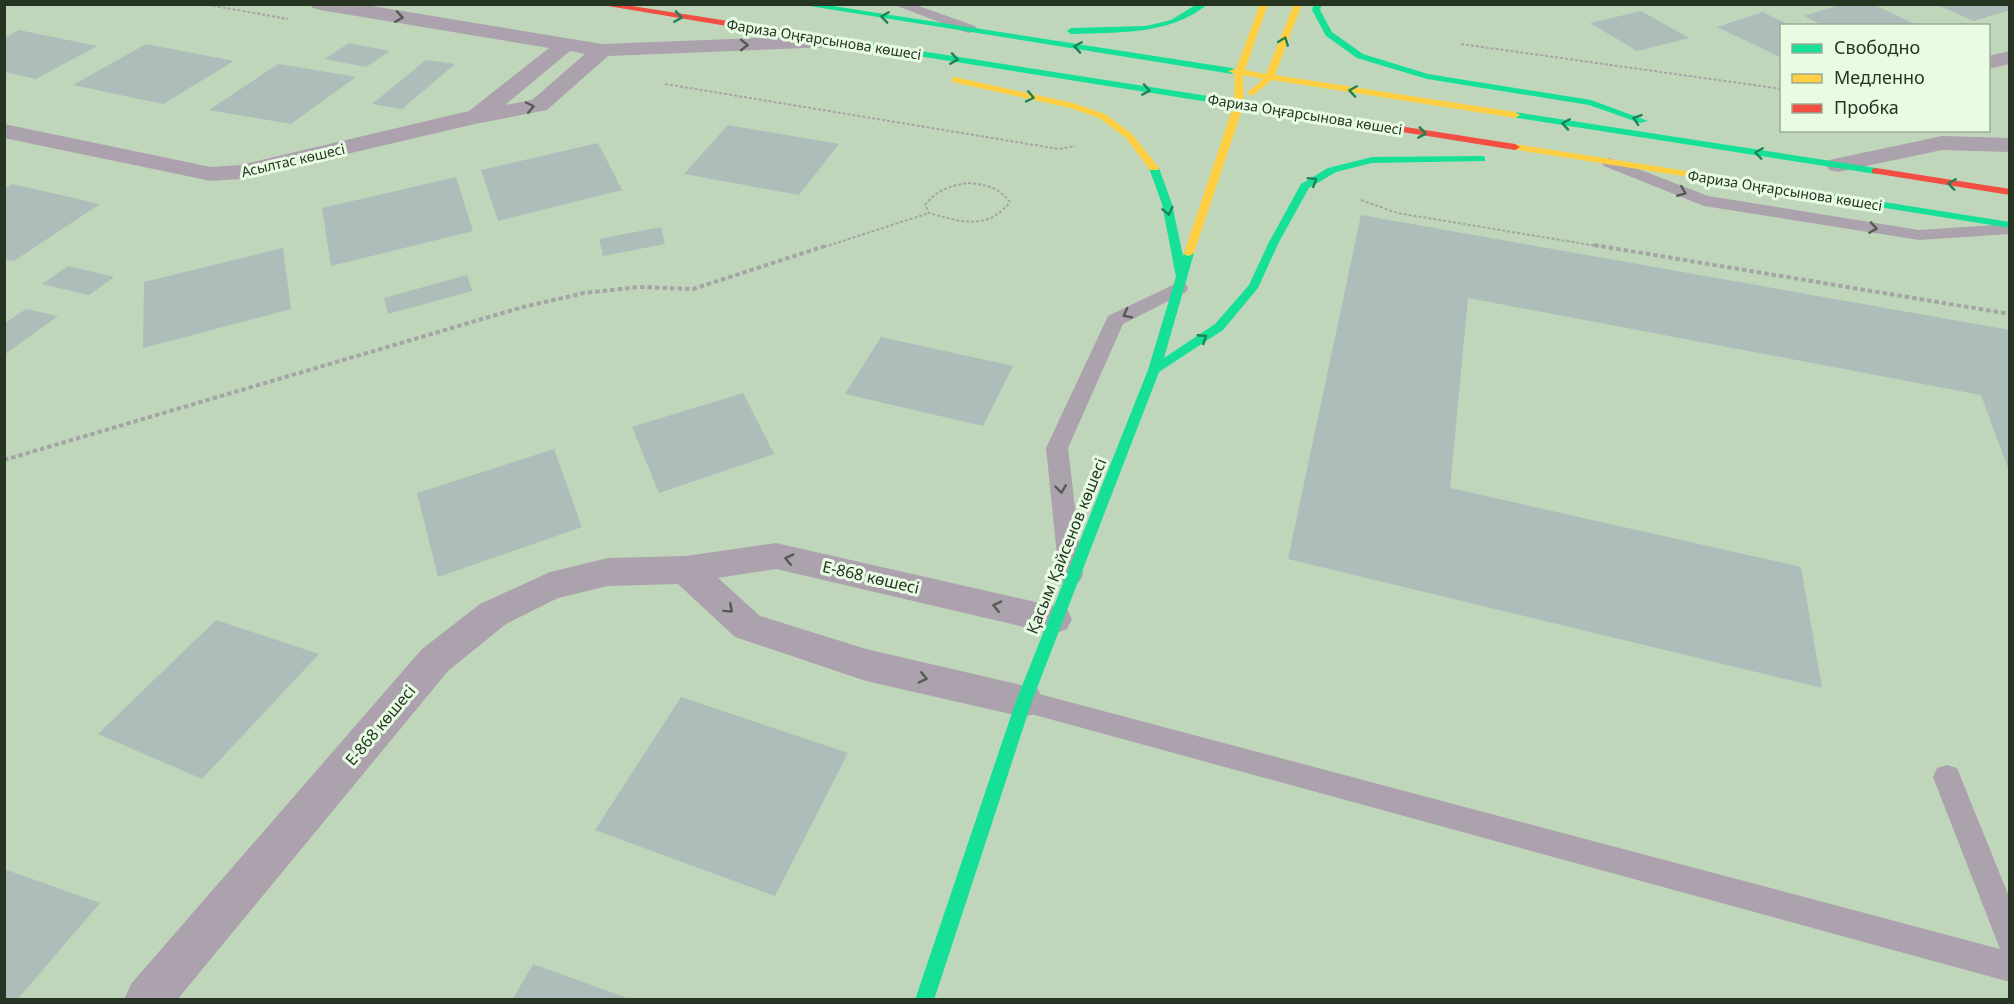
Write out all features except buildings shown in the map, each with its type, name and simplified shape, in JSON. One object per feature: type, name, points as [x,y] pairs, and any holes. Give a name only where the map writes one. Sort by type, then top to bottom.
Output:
[{"type":"street","points":[[321,4],[602,50],[833,41],[872,60]]},
{"type":"street","name":"Фариза Оңғарсынова көшесі","points":[[600,4],[2010,227]]},
{"type":"street","name":"Фариза Оңғарсынова көшесі","points":[[801,4],[1239,74],[2010,192]]},
{"type":"street","points":[[922,22],[1082,31],[1146,29],[1174,22],[1204,4]]},
{"type":"street","name":"Қасым Қайсенов көшесі","points":[[924,999],[1024,701],[1054,619],[1154,370],[1239,104],[1239,74],[1264,4]]},
{"type":"street","points":[[1239,104],[1269,78],[1298,4]]},
{"type":"street","points":[[1318,4],[1316,10],[1329,34],[1360,56],[1427,76],[1591,103],[1649,123],[1690,144]]},
{"type":"street","name":"Асылтас көшесі","points":[[475,117],[565,45]]},
{"type":"street","name":"Асылтас көшесі","points":[[6,133],[211,174],[240,172],[475,117],[539,105],[602,50]]},
{"type":"street","points":[[1990,63],[2010,57]]},
{"type":"street","points":[[943,78],[1073,106],[1102,116],[1129,136],[1153,164],[1167,204],[1180,283]]},
{"type":"street","points":[[1838,165],[1941,137],[2010,145]]},
{"type":"street","points":[[1154,370],[1219,327],[1254,286],[1274,242],[1305,186],[1332,170],[1372,160],[1608,162]]},
{"type":"street","name":"Е-868 көшесі","points":[[147,999],[435,660],[493,614],[550,586],[608,572],[686,570],[776,556],[1054,619]]},
{"type":"street","points":[[686,570],[748,627],[866,665],[1024,701]]},
{"type":"lane","points":[[898,4],[977,31]]},
{"type":"lane","points":[[1608,162],[1704,201],[1919,235],[2010,227]]},
{"type":"lane","points":[[1071,577],[1057,448],[1115,320],[1180,283]]},
{"type":"lane","points":[[1024,701],[2010,967]]},
{"type":"lane","points":[[1947,777],[2010,938]]},
{"type":"path","points":[[1455,43],[1780,89]]},
{"type":"path","points":[[1322,176],[1365,203],[1397,213],[2010,314]]},
{"type":"path","points":[[4,460],[523,307],[584,293],[639,287],[693,289],[929,213],[967,223],[983,223],[1004,212],[1011,202],[1006,193],[993,187],[948,184],[928,198],[925,205],[929,213]]},
{"type":"traffic: fast","points":[[801,4],[1232,71]]},
{"type":"traffic: fast","points":[[1071,31],[1146,29],[1174,22],[1204,4]]},
{"type":"traffic: fast","points":[[1318,4],[1316,10],[1329,34],[1360,56],[1427,76],[1591,103],[1643,121]]},
{"type":"traffic: fast","points":[[781,32],[1380,126]]},
{"type":"traffic: fast","points":[[1515,115],[1876,171]]},
{"type":"traffic: fast","points":[[1154,370],[1219,327],[1254,286],[1274,242],[1305,186],[1332,170],[1372,160],[1482,159]]},
{"type":"traffic: fast","points":[[1154,168],[1167,204],[1181,276]]},
{"type":"traffic: fast","points":[[1783,189],[2010,225]]},
{"type":"traffic: fast","points":[[924,1000],[1024,701],[1154,370],[1189,253]]},
{"type":"traffic: slow","points":[[1189,253],[1239,104],[1239,74],[1264,4]]},
{"type":"traffic: slow","points":[[1252,93],[1269,78],[1298,4]]},
{"type":"traffic: slow","points":[[1232,71],[1515,115]]},
{"type":"traffic: slow","points":[[955,80],[1073,106],[1102,116],[1129,136],[1154,168]]},
{"type":"traffic: slow","points":[[1515,147],[1783,189]]},
{"type":"traffic: jam","points":[[600,4],[781,32]]},
{"type":"traffic: jam","points":[[1380,126],[1515,147]]},
{"type":"traffic: jam","points":[[1876,171],[2010,192]]}]
